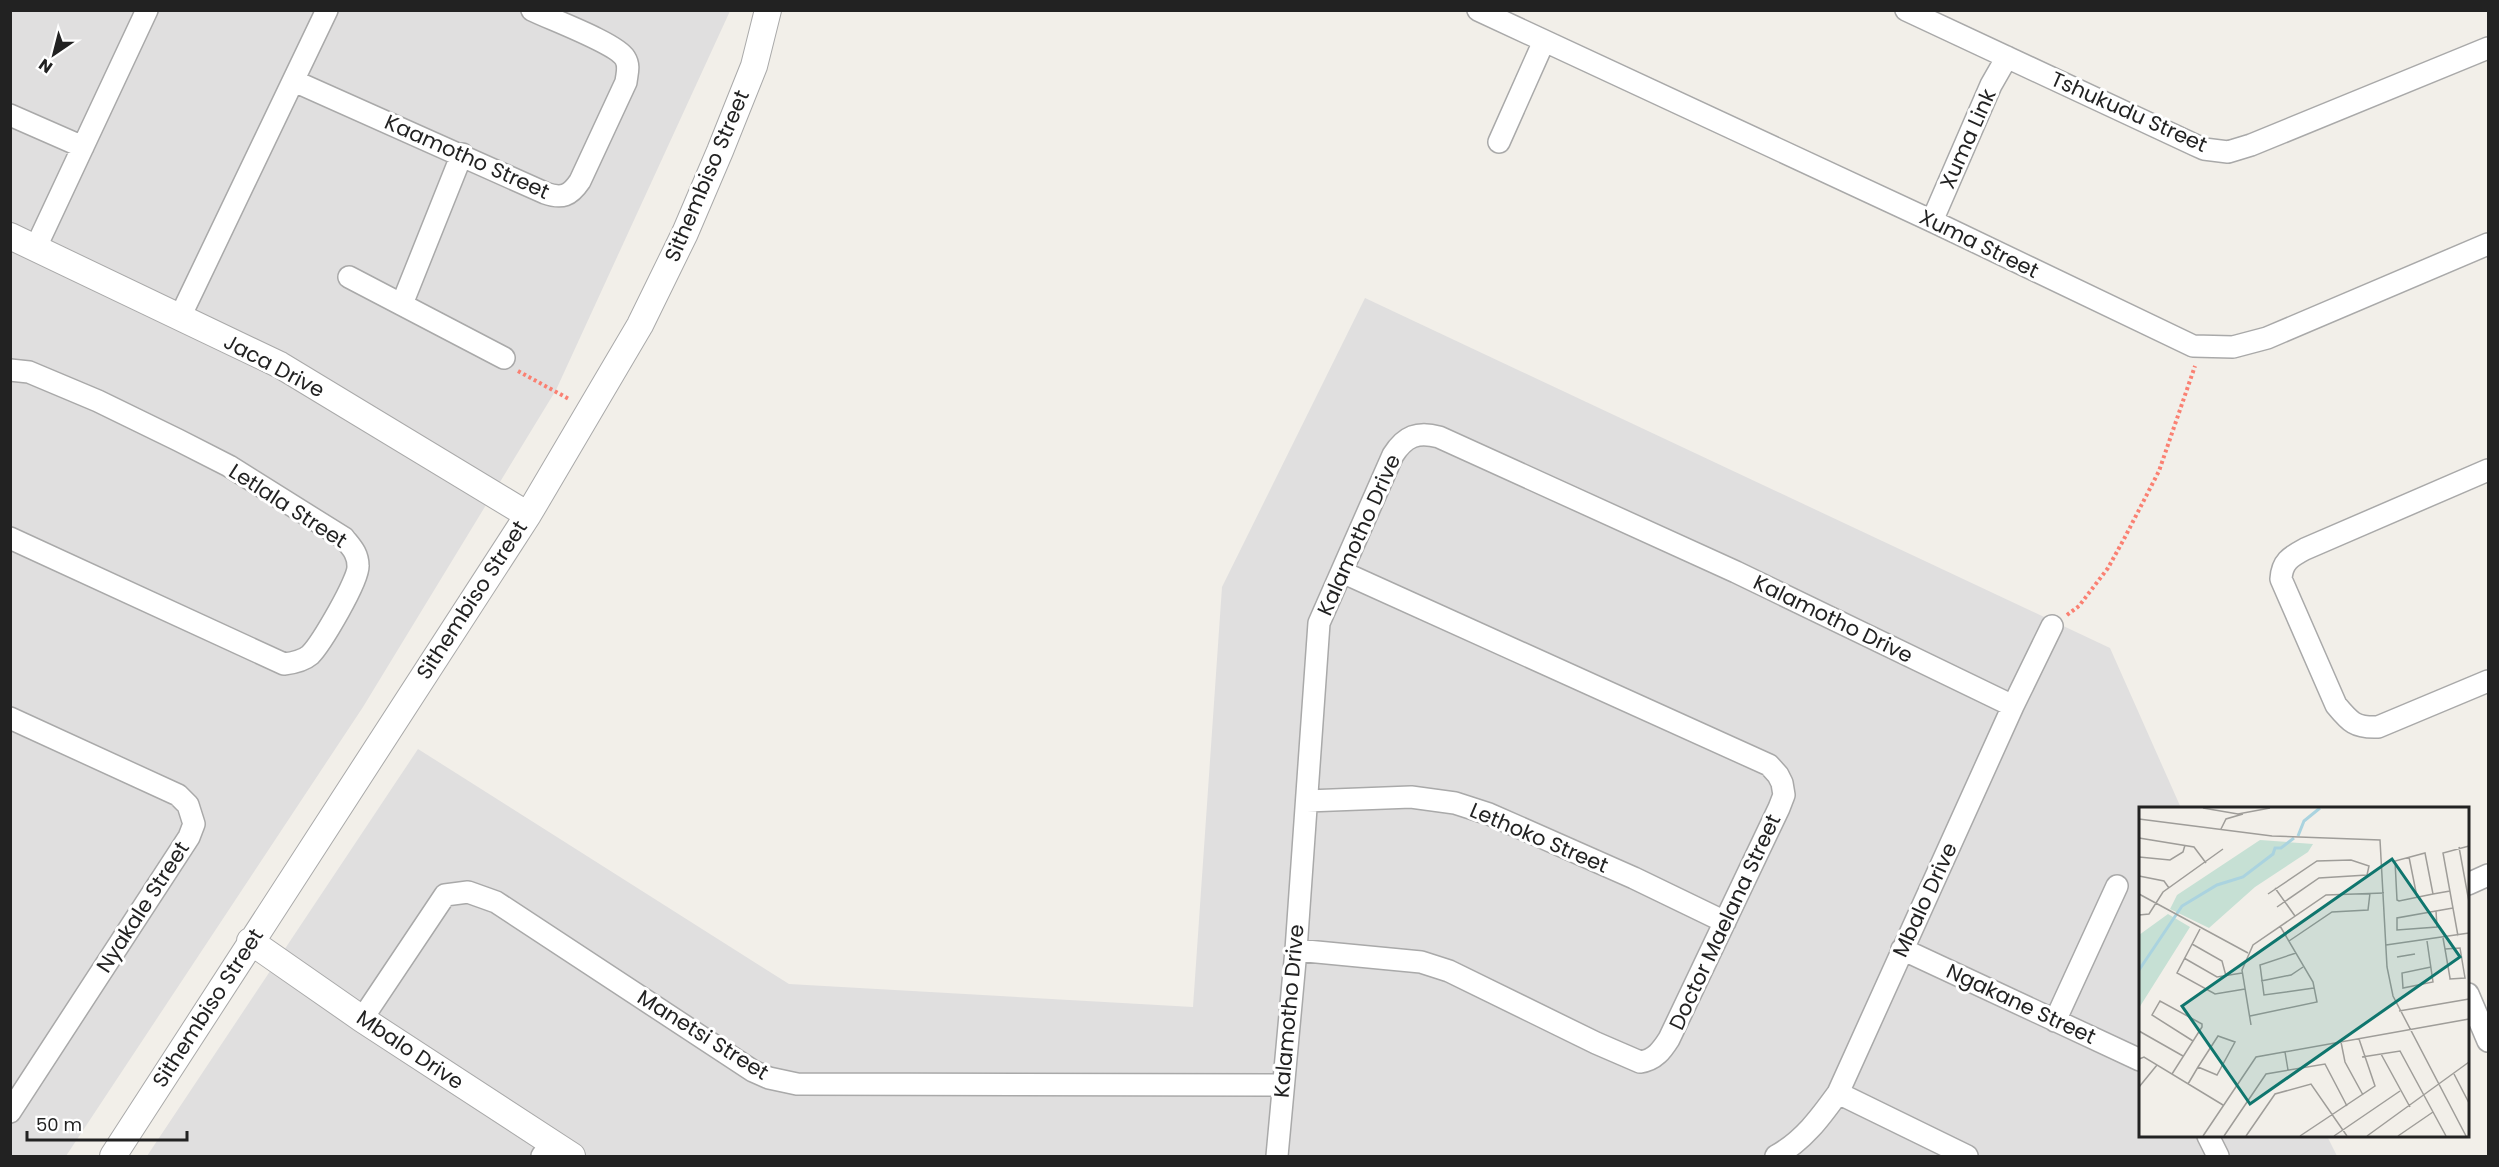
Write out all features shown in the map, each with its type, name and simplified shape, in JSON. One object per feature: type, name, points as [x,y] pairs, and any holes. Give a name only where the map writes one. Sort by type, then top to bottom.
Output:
[{"type":"street","points":[[36,247],[147,10]]},
{"type":"street","points":[[180,317],[327,10]]},
{"type":"street","name":"Kaamotho Street","points":[[294,81],[560,197],[571,193],[580,181],[626,82],[628,69],[626,59],[610,46],[531,10]]},
{"type":"street","name":"Sithembiso Street","points":[[112,1156],[528,515],[640,325],[685,233],[754,66],[768,10]]},
{"type":"street","name":"Xuma Street","points":[[1478,10],[1932,221],[2176,340],[2202,348],[2233,347],[2267,338],[2488,244]]},
{"type":"street","name":"Tshukudu Street","points":[[1906,10],[2204,149],[2228,152],[2251,145],[2488,48]]},
{"type":"street","points":[[1499,142],[1544,41]]},
{"type":"street","name":"Xuma Link","points":[[1932,221],[1991,85],[2007,57]]},
{"type":"street","points":[[10,114],[83,147]]},
{"type":"street","points":[[402,304],[462,154]]},
{"type":"street","name":"Jaca Drive","points":[[10,236],[280,365],[528,515]]},
{"type":"street","points":[[350,277],[504,358]]},
{"type":"street","name":"Letlala Street","points":[[10,370],[29,372],[98,401],[229,466],[344,538],[357,554],[358,568],[354,585],[310,654],[295,662],[284,664],[10,537]]},
{"type":"street","name":"Kalamotho Drive","points":[[1277,1156],[1296,950],[1319,623],[1393,455],[1400,444],[1409,438],[1417,434],[1439,437],[1736,572],[2013,706]]},
{"type":"street","points":[[2488,470],[2305,549],[2288,559],[2282,569],[2281,579],[2336,705],[2349,720],[2362,728],[2378,727],[2488,681]]},
{"type":"street","name":"Doctor Maelana Street","points":[[1296,950],[1422,962],[1449,971],[1640,1062],[1652,1059],[1669,1039],[1764,843],[1784,795],[1778,775],[1768,765],[1342,572]]},
{"type":"street","name":"Mbalo Drive","points":[[1776,1156],[1793,1147],[1838,1093],[2013,706],[2052,626]]},
{"type":"street","name":"Nyakale Street","points":[[10,1112],[163,879],[189,837],[194,824],[188,805],[178,795],[11,720]]},
{"type":"street","name":"Lethoko Street","points":[[1306,801],[1411,798],[1455,803],[1489,814],[1634,878],[1725,922]]},
{"type":"street","points":[[2469,884],[2488,875]]},
{"type":"street","points":[[2055,1021],[2117,886]]},
{"type":"street","name":"Manetsi Street","points":[[362,1019],[445,896],[468,892],[496,902],[753,1071],[769,1078],[797,1084],[1282,1085]]},
{"type":"street","name":"Mbalo Drive","points":[[250,941],[555,1152]]},
{"type":"street","name":"Ngakane Street","points":[[1902,949],[2139,1060]]},
{"type":"street","points":[[2469,996],[2488,1041]]},
{"type":"street","points":[[1838,1093],[1967,1156]]},
{"type":"street","points":[[2208,1137],[2218,1156]]},
{"type":"path","points":[[2052,626],[2079,606],[2108,568],[2124,539],[2158,471],[2202,348]]},
{"type":"path","points":[[504,358],[517,370],[589,410]]},
{"type":"shaded area","points":[[10,11],[730,11],[556,390],[363,707],[66,1156],[10,1156]]},
{"type":"shaded area","points":[[1365,298],[2110,648],[2181,807],[2139,807],[2139,1137],[2328,1137],[2337,1156],[147,1156],[418,749],[789,984],[1193,1007],[1222,587]]}]
